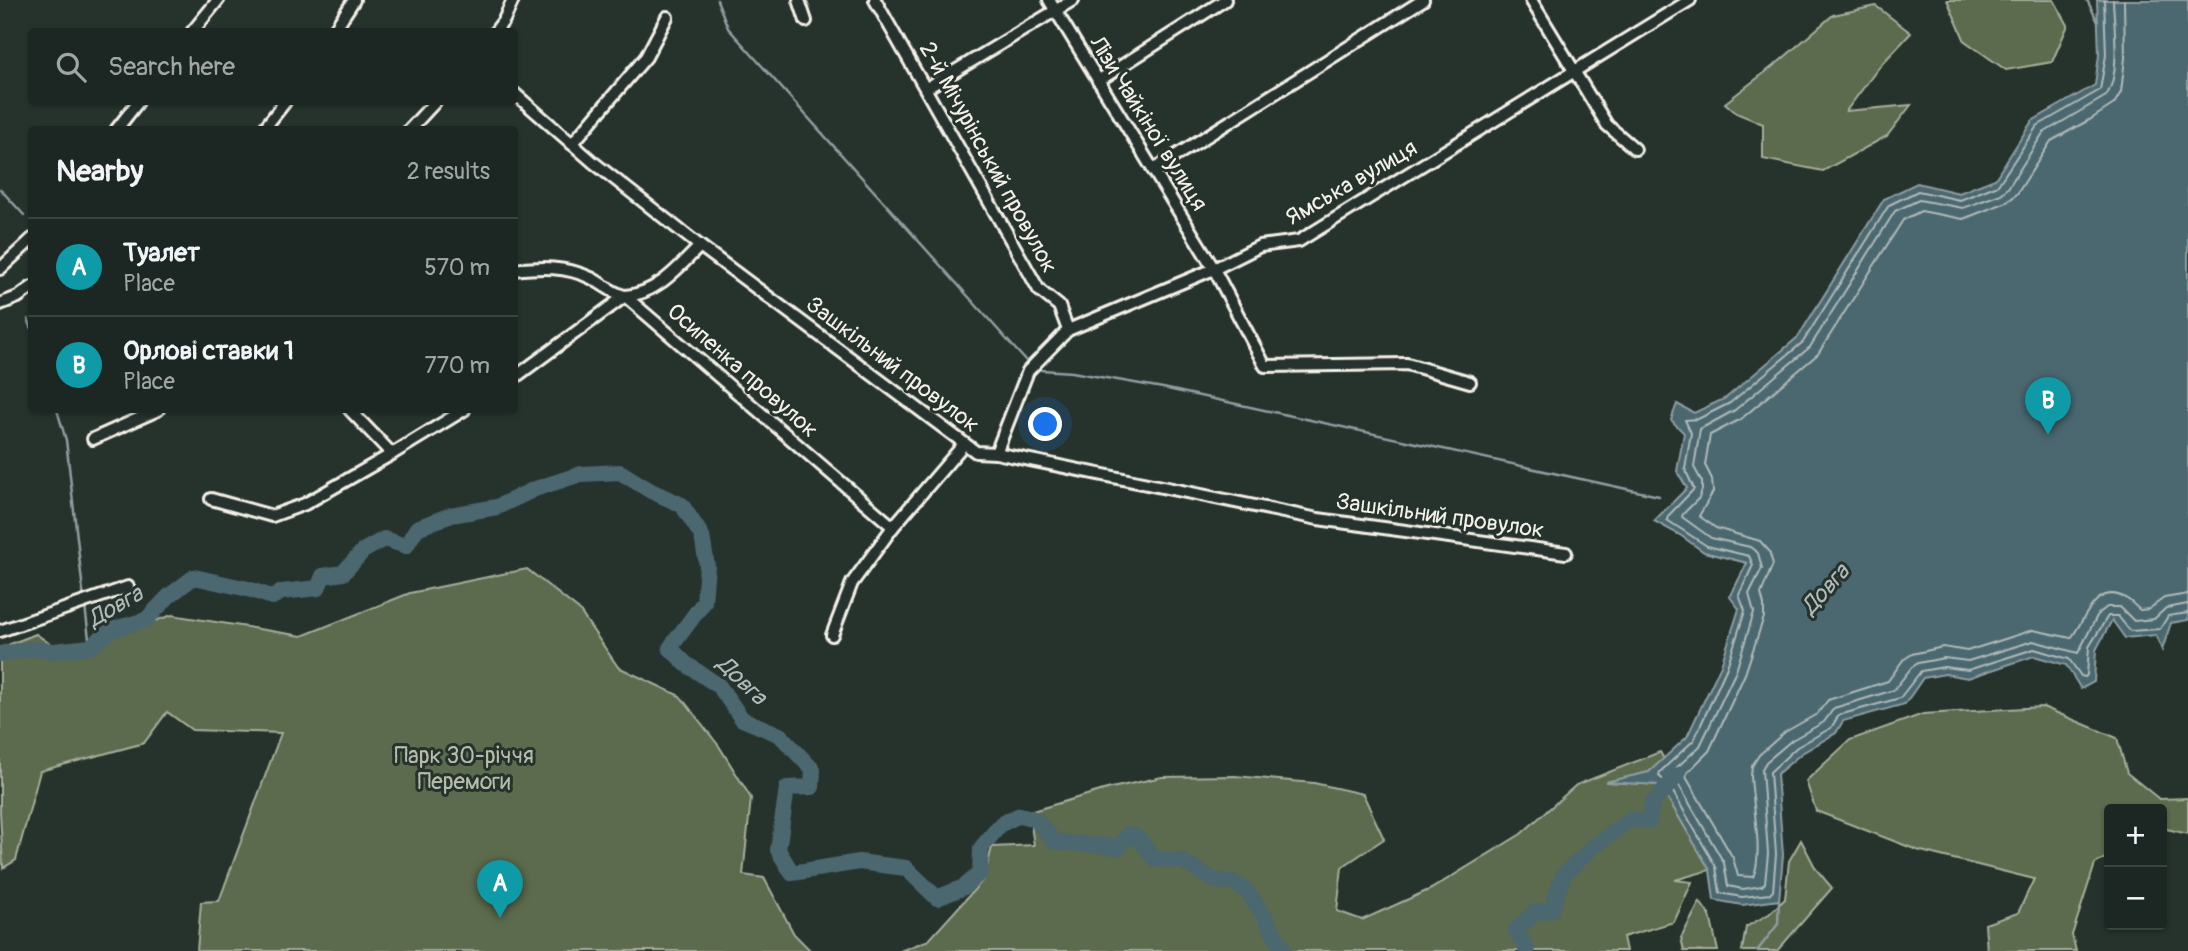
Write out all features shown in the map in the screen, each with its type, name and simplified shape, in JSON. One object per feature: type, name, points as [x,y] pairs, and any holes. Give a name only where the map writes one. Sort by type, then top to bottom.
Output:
[{"type":"street","points":[[195,28],[218,0]]},
{"type":"street","points":[[336,28],[354,0]]},
{"type":"street","points":[[799,0],[806,21]]},
{"type":"street","name":"2-й Мічурінський провулок","points":[[876,0],[1039,290],[1059,306],[1068,330]]},
{"type":"street","name":"Лізи Чайкіної вулиця","points":[[1049,0],[1214,269],[1265,366],[1408,364],[1470,382]]},
{"type":"street","points":[[927,88],[1073,0]]},
{"type":"street","points":[[1098,81],[1225,0]]},
{"type":"street","points":[[1153,170],[1423,0]]},
{"type":"street","points":[[1531,0],[1608,125],[1635,149]]},
{"type":"street","name":"Ямська вулиця","points":[[996,453],[1028,371],[1068,330],[1214,269],[1260,246],[1299,241],[1690,0]]},
{"type":"street","points":[[497,28],[513,2]]},
{"type":"street","points":[[572,144],[646,57],[667,17]]},
{"type":"street","name":"Зашкільний провулок","points":[[518,97],[572,144],[700,246],[976,452],[996,453],[1318,519],[1566,553]]},
{"type":"street","points":[[119,126],[136,105]]},
{"type":"street","points":[[266,126],[283,105]]},
{"type":"street","points":[[413,126],[432,105]]},
{"type":"street","points":[[0,269],[28,243]]},
{"type":"street","points":[[518,375],[625,296],[645,293],[674,272],[700,246]]},
{"type":"street","name":"Осипенка провулок","points":[[518,270],[552,266],[591,278],[610,291],[625,296],[893,527]]},
{"type":"street","points":[[0,304],[19,297],[28,290]]},
{"type":"street","points":[[93,439],[151,413]]},
{"type":"street","points":[[353,413],[392,454]]},
{"type":"street","points":[[211,499],[272,516],[305,504],[459,413]]},
{"type":"street","points":[[832,635],[852,583],[893,527],[964,444]]},
{"type":"street","points":[[0,631],[128,587]]},
{"type":"green space","points":[[1947,0],[2054,0],[2068,25],[2052,62],[2006,70],[1965,41]]},
{"type":"green space","points":[[1876,6],[1911,33],[1880,66],[1846,111],[1911,105],[1887,136],[1823,171],[1763,159],[1763,124],[1736,113],[1725,103],[1833,15]]},
{"type":"green space","name":"Парк 30-річчя Перемоги","points":[[527,569],[579,610],[618,667],[680,696],[719,746],[751,798],[743,875],[764,878],[794,934],[811,951],[197,951],[201,902],[219,901],[281,733],[192,730],[167,712],[144,743],[40,771],[16,860],[3,868],[0,812],[0,648],[36,634],[56,648],[112,636],[172,615],[302,636],[410,593]]},
{"type":"green space","points":[[2043,707],[2117,738],[2127,773],[2159,799],[2188,798],[2188,834],[2167,829],[2167,804],[2104,804],[2104,859],[2095,864],[2072,935],[2076,951],[1987,951],[1985,924],[2018,913],[2034,879],[1917,850],[1816,811],[1806,781],[1850,740],[1923,714]]},
{"type":"green space","points":[[1660,752],[1664,759],[1649,772],[1609,782],[1660,785],[1710,870],[1675,880],[1692,882],[1674,922],[1623,937],[1626,951],[900,951],[929,940],[984,879],[992,847],[1034,845],[1029,812],[1107,789],[1162,777],[1235,776],[1314,783],[1363,794],[1384,839],[1342,867],[1337,911],[1362,920],[1431,889],[1521,834],[1576,785]]},
{"type":"green space","points":[[1801,840],[1816,869],[1832,888],[1777,951],[1742,951],[1746,927],[1769,914],[1785,899],[1789,861]]},
{"type":"green space","points":[[1700,902],[1710,916],[1718,951],[1684,951],[1681,938]]},
{"type":"water","points":[[2097,0],[2188,0],[2188,620],[2171,623],[2162,650],[2156,635],[2125,638],[2112,620],[2096,650],[2094,682],[2081,689],[2066,665],[2034,656],[1968,678],[1945,674],[1923,678],[1905,704],[1843,721],[1836,733],[1802,753],[1777,774],[1783,855],[1779,900],[1742,905],[1714,900],[1710,870],[1660,785],[1605,782],[1649,772],[1687,737],[1721,665],[1739,609],[1730,597],[1747,563],[1704,552],[1654,521],[1687,488],[1677,471],[1684,433],[1671,420],[1677,404],[1694,413],[1726,398],[1798,337],[1884,199],[1917,183],[1959,193],[1995,179],[2032,121],[2095,85],[2099,55]]},
{"type":"waterway","points":[[717,0],[728,28],[1026,361]]},
{"type":"waterway","points":[[2087,0],[2098,22]]},
{"type":"waterway","points":[[0,189],[24,215]]},
{"type":"waterway","points":[[1041,370],[1072,372],[1163,388],[1659,496]]},
{"type":"waterway","points":[[58,413],[66,440],[84,600]]},
{"type":"waterway","name":"Довга","points":[[0,654],[32,649],[54,651],[90,647],[111,630],[146,620],[169,596],[194,577],[272,597],[282,592],[318,588],[323,576],[343,573],[363,551],[384,539],[406,546],[417,528],[451,515],[497,507],[535,489],[581,474],[620,472],[651,491],[682,505],[702,536],[707,566],[704,602],[670,648],[686,664],[719,686],[742,719],[780,735],[813,770],[812,787],[787,788],[778,850],[792,873],[859,862],[906,868],[937,898],[964,887],[980,873],[981,848],[1001,824],[1020,815],[1035,819],[1055,842],[1119,847],[1128,834],[1139,839],[1155,859],[1182,861],[1215,881],[1233,882],[1247,891],[1284,951]]},
{"type":"waterway","points":[[85,606],[90,647]]},
{"type":"waterway","name":"Довга","points":[[1527,951],[1516,930],[1536,912],[1551,910],[1564,874],[1630,819],[1649,821],[1652,803],[1678,775]]},
{"type":"waterway","points":[[1757,951],[1778,924],[1779,900]]},
{"type":"place","name":"Орлові ставки 1","points":[[2048,435]]},
{"type":"place","name":"Туалет","points":[[500,918]]}]
